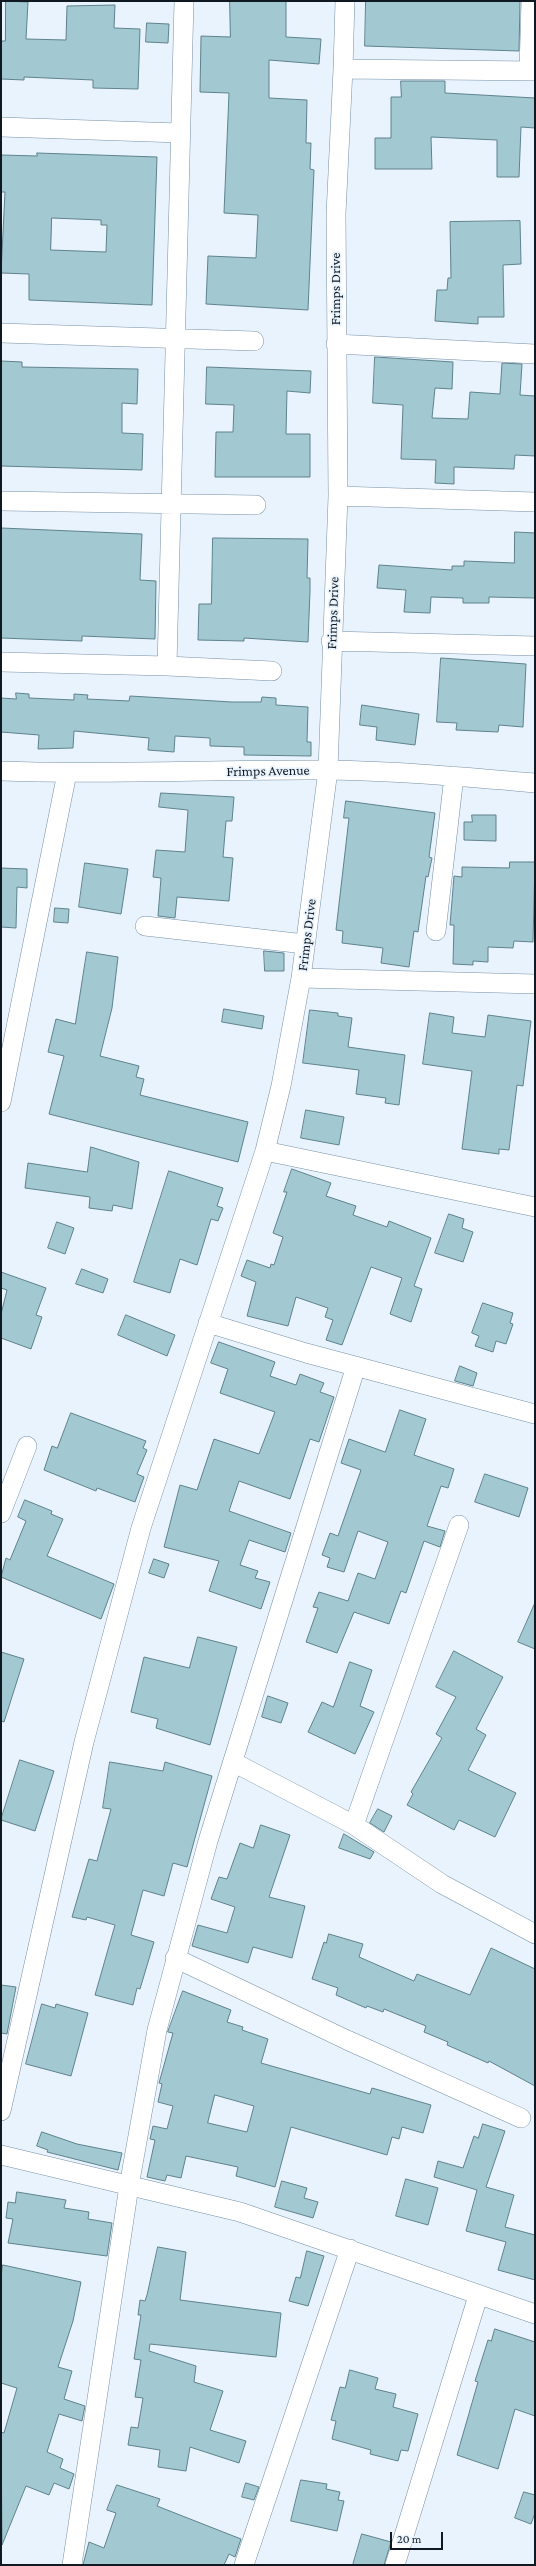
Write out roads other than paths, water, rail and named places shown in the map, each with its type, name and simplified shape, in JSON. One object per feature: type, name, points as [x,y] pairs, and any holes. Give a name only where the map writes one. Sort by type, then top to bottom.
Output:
[{"type":"street","points":[[167,666],[177,339],[180,133],[184,1]]},
{"type":"street","name":"Frimps Drive","points":[[1,2111],[86,1735],[141,1528],[265,1151],[281,1086],[301,978],[328,770],[331,641],[338,496],[336,214],[345,1]]},
{"type":"street","points":[[343,69],[532,70],[531,1]]},
{"type":"street","points":[[1,127],[180,133]]},
{"type":"street","points":[[1,333],[254,341]]},
{"type":"street","points":[[336,344],[535,354]]},
{"type":"street","points":[[338,496],[535,502]]},
{"type":"street","points":[[1,501],[172,505],[256,505]]},
{"type":"street","points":[[331,641],[535,646]]},
{"type":"street","points":[[1,662],[167,666],[272,671]]},
{"type":"street","name":"Frimps Avenue","points":[[1,771],[67,773],[328,770],[454,776],[535,783]]},
{"type":"street","points":[[1,1102],[67,773]]},
{"type":"street","points":[[436,931],[454,776]]},
{"type":"street","points":[[145,926],[305,944]]},
{"type":"street","points":[[301,978],[535,984]]},
{"type":"street","points":[[265,1151],[535,1207]]},
{"type":"street","points":[[208,1323],[306,1353],[535,1414]]},
{"type":"street","points":[[72,2565],[130,2186],[157,2030],[175,1958],[208,1840],[356,1366]]},
{"type":"street","points":[[1,1513],[27,1446]]},
{"type":"street","points":[[354,1825],[459,1525]]},
{"type":"street","points":[[233,1762],[354,1825],[442,1884],[535,1934]]},
{"type":"street","points":[[175,1958],[347,2040],[521,2118]]},
{"type":"street","points":[[1,2155],[240,2212],[350,2249],[478,2296],[535,2314]]},
{"type":"street","points":[[244,2565],[350,2249]]},
{"type":"street","points":[[395,2565],[478,2296]]}]
